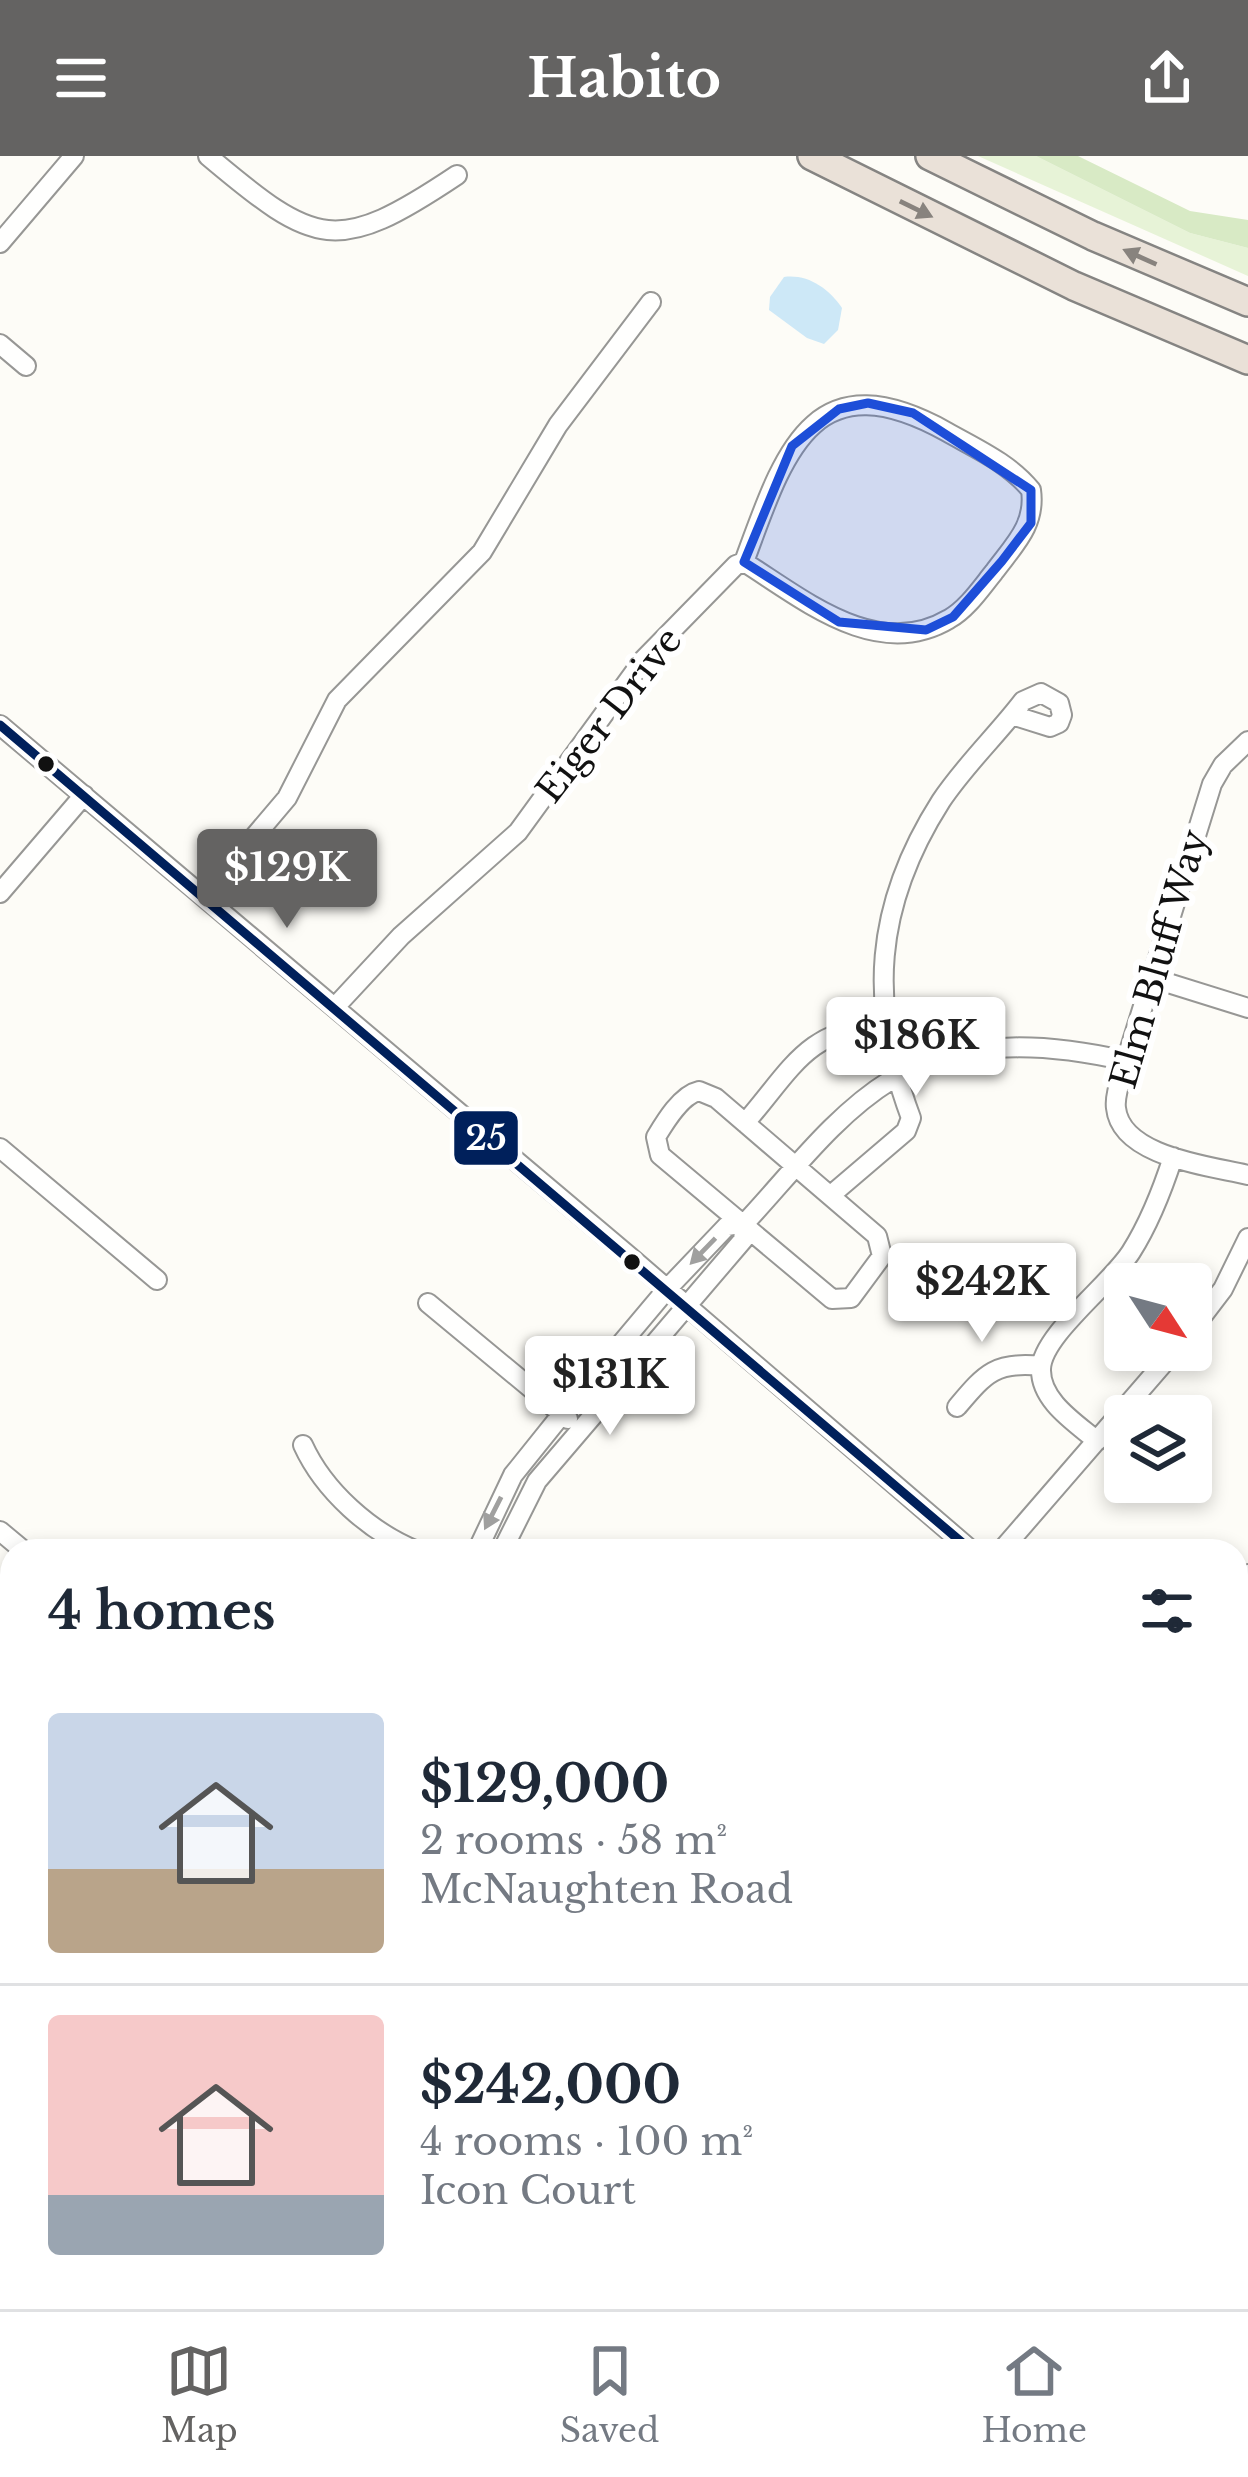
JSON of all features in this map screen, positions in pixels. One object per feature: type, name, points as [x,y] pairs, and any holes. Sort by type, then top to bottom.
[{"type":"highway","points":[[812,156],[1074,286],[1248,360]]},
{"type":"highway","points":[[930,156],[1093,236],[1248,302]]},
{"type":"street","points":[[0,243],[74,156]]},
{"type":"street","points":[[208,156],[284,216],[330,231],[384,220],[457,176]]},
{"type":"street","points":[[204,896],[286,798],[337,700],[482,552],[558,425],[651,302]]},
{"type":"street","points":[[0,344],[26,366]]},
{"type":"street","name":"Eiger Drive","points":[[335,1007],[401,936],[518,832],[644,659],[744,562],[792,446],[808,427],[839,409],[859,405],[905,410],[1020,476],[1031,490],[1031,523],[953,617],[926,630],[869,630],[839,622],[744,562]]},
{"type":"street","points":[[831,1195],[906,1131],[911,1118],[883,1024],[886,942],[904,874],[942,801],[1012,716]]},
{"type":"street","points":[[0,725],[957,1539]]},
{"type":"street","name":"Elm Bluff Way","points":[[1248,741],[1223,765],[1212,784],[1115,1107],[1125,1130],[1142,1145],[1248,1175]]},
{"type":"street","points":[[0,893],[84,795]]},
{"type":"street","points":[[1152,978],[1248,1008]]},
{"type":"street","points":[[745,1123],[815,1042],[848,1027],[883,1024]]},
{"type":"street","points":[[508,1539],[537,1481],[743,1240],[745,1223],[853,1110],[896,1078],[970,1053],[1022,1044],[1126,1060]]},
{"type":"street","points":[[708,1092],[745,1123],[882,1245],[877,1265],[851,1298],[832,1299],[656,1147],[661,1129],[689,1093],[708,1092]]},
{"type":"street","points":[[0,1148],[157,1280]]},
{"type":"street","points":[[1097,1441],[1051,1397],[1042,1382],[1041,1366],[1053,1336],[1095,1297],[1131,1252],[1161,1194],[1172,1157]]},
{"type":"street","points":[[482,1539],[513,1475],[562,1414],[667,1288],[727,1226],[745,1223]]},
{"type":"street","points":[[1212,1303],[1248,1238]]},
{"type":"street","points":[[428,1303],[581,1430]]},
{"type":"street","points":[[957,1407],[995,1369],[1041,1366]]},
{"type":"street","points":[[1011,1539],[1157,1371]]},
{"type":"street","points":[[303,1445],[314,1470],[332,1490],[396,1539]]},
{"type":"highlighted area","points":[[868,403],[913,413],[1031,490],[1031,523],[953,617],[926,630],[839,622],[744,562],[792,446],[839,409]]},
{"type":"green space","points":[[978,156],[1036,156],[1190,233],[1248,248],[1248,276]]},
{"type":"green space","points":[[1036,156],[1078,156],[1190,211],[1248,220],[1248,248],[1190,233]]},
{"type":"water","points":[[784,277],[817,284],[842,308],[838,330],[824,344],[807,338],[769,310],[770,297]]},
{"type":"transit line","name":"25","points":[[0,725],[958,1539]]}]
